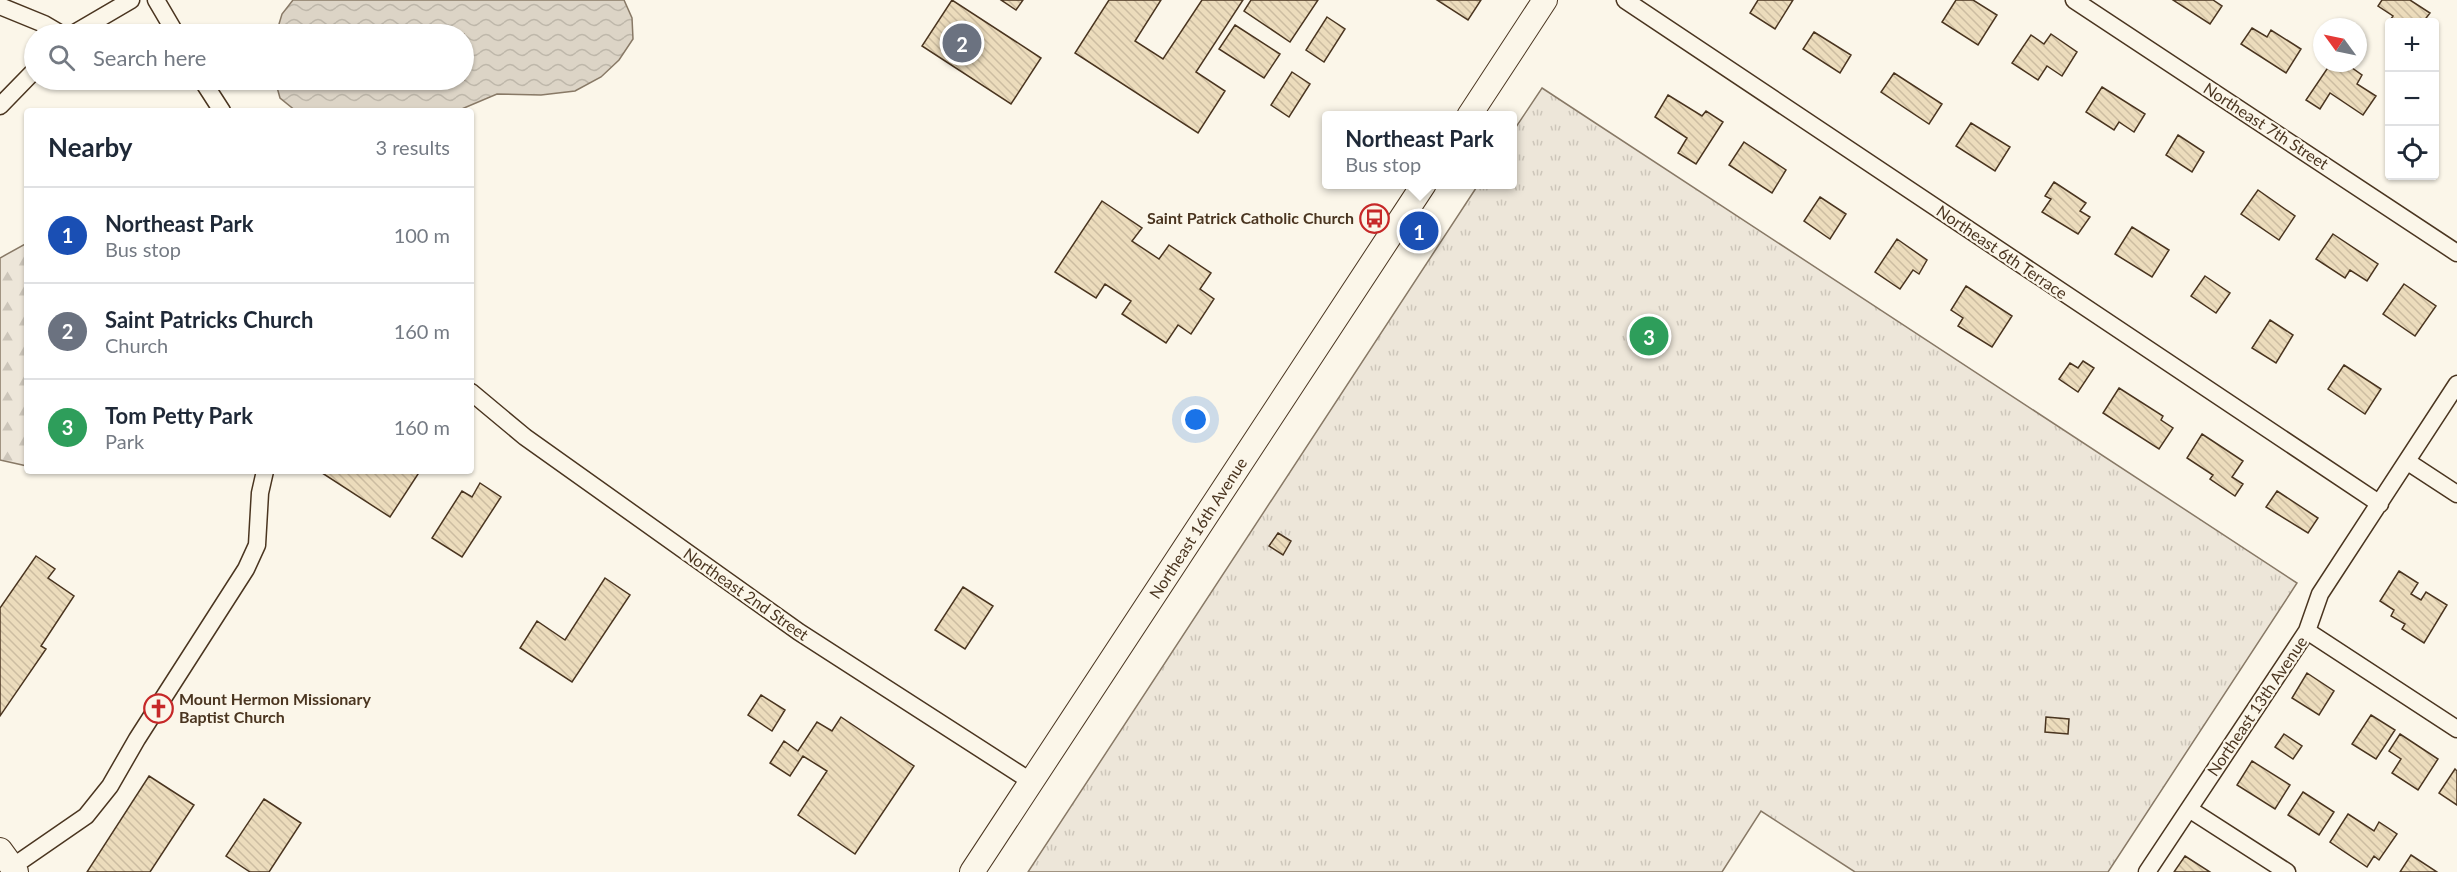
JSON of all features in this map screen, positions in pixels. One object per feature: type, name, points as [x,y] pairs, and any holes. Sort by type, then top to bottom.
[{"type":"street","points":[[90,24],[131,0]]},
{"type":"street","points":[[156,0],[170,24]]},
{"type":"street","points":[[1472,111],[1545,0]]},
{"type":"street","name":"Northeast 6th Terrace","points":[[1625,0],[2380,504]]},
{"type":"street","name":"Northeast 7th Street","points":[[2074,0],[2457,253]]},
{"type":"street","points":[[0,6],[44,24]]},
{"type":"street","points":[[0,106],[24,81]]},
{"type":"street","points":[[208,90],[220,108]]},
{"type":"street","name":"Northeast 16th Avenue","points":[[972,872],[1421,189]]},
{"type":"street","name":"Northeast 13th Avenue","points":[[2147,872],[2307,631],[2320,594],[2457,384]]},
{"type":"street","name":"Northeast 2nd Street","points":[[474,394],[525,437],[799,632],[1032,782]]},
{"type":"street","points":[[2408,462],[2457,494]]},
{"type":"street","points":[[10,863],[86,816],[110,786],[137,739],[246,569],[257,545],[260,493],[264,474]]},
{"type":"street","points":[[2307,631],[2457,729]]},
{"type":"street","points":[[2189,809],[2287,872]]},
{"type":"green space","points":[[1542,88],[2297,583],[2108,872],[1855,872],[1761,811],[1722,872],[1028,872],[1475,189],[1517,189],[1517,126]]},
{"type":"green space","points":[[24,245],[24,465],[0,460],[0,258]]},
{"type":"water","points":[[293,0],[624,0],[632,18],[633,39],[619,60],[601,77],[575,91],[541,95],[497,94],[464,108],[292,108],[280,98],[278,90],[474,90],[474,24],[279,24],[282,14]]},
{"type":"building","points":[[952,0],[1041,58],[1011,104],[922,46]]},
{"type":"building","points":[[1001,0],[1023,0],[1016,10]]},
{"type":"building","points":[[1109,0],[1161,0],[1135,41],[1163,59],[1202,0],[1243,0],[1196,72],[1225,91],[1198,133],[1075,53]]},
{"type":"building","points":[[1251,0],[1318,0],[1290,42],[1244,11]]},
{"type":"building","points":[[1437,0],[1481,0],[1468,20]]},
{"type":"building","points":[[1758,0],[1793,0],[1775,29],[1750,13]]},
{"type":"building","points":[[1956,0],[1973,0],[1997,15],[1978,45],[1942,22]]},
{"type":"building","points":[[2173,0],[2213,0],[2222,6],[2210,24]]},
{"type":"building","points":[[2382,0],[2410,0],[2430,13],[2426,18],[2392,18],[2393,16],[2378,6]]},
{"type":"building","points":[[1327,17],[1345,29],[1324,62],[1306,50]]},
{"type":"building","points":[[1235,25],[1280,54],[1264,78],[1219,49]]},
{"type":"building","points":[[2252,28],[2267,37],[2271,30],[2301,49],[2286,73],[2241,44]]},
{"type":"building","points":[[1814,32],[1851,55],[1840,73],[1803,49]]},
{"type":"building","points":[[2051,34],[2077,52],[2062,76],[2047,66],[2038,80],[2012,63],[2031,35],[2044,44]]},
{"type":"building","points":[[1292,72],[1310,84],[1289,117],[1271,105]]},
{"type":"building","points":[[2325,72],[2358,72],[2362,75],[2357,84],[2376,96],[2363,115],[2330,93],[2320,109],[2306,100]]},
{"type":"building","points":[[1894,73],[1942,104],[1929,124],[1881,92]]},
{"type":"building","points":[[2102,87],[2145,114],[2134,132],[2119,122],[2114,130],[2086,112]]},
{"type":"building","points":[[1668,95],[1702,116],[1706,111],[1723,122],[1696,164],[1678,153],[1687,138],[1655,117]]},
{"type":"building","points":[[1971,123],[2010,147],[1995,171],[1956,146]]},
{"type":"building","points":[[2178,135],[2204,152],[2192,172],[2166,155]]},
{"type":"building","points":[[1744,142],[1786,170],[1772,193],[1729,165]]},
{"type":"building","points":[[2054,182],[2086,203],[2080,211],[2090,217],[2078,234],[2042,212],[2051,199],[2045,196]]},
{"type":"building","points":[[2258,190],[2295,216],[2279,240],[2241,214]]},
{"type":"building","points":[[1820,197],[1846,214],[1830,239],[1804,221]]},
{"type":"building","points":[[1102,201],[1142,228],[1132,241],[1159,259],[1169,245],[1211,273],[1200,289],[1214,299],[1191,334],[1178,325],[1166,343],[1122,314],[1131,301],[1105,284],[1096,298],[1055,272]]},
{"type":"building","points":[[2132,227],[2169,250],[2152,277],[2115,254]]},
{"type":"building","points":[[2333,234],[2378,264],[2367,281],[2350,270],[2345,278],[2316,259]]},
{"type":"building","points":[[1897,239],[1927,260],[1919,274],[1913,270],[1900,289],[1875,272]]},
{"type":"building","points":[[2205,276],[2230,293],[2216,313],[2191,296]]},
{"type":"building","points":[[2404,284],[2436,306],[2415,336],[2383,314]]},
{"type":"building","points":[[1966,286],[2012,316],[1992,347],[1958,326],[1963,318],[1951,310]]},
{"type":"building","points":[[2270,320],[2293,335],[2276,363],[2252,348]]},
{"type":"building","points":[[2083,361],[2094,368],[2078,392],[2059,379],[2070,363],[2078,368]]},
{"type":"building","points":[[2344,365],[2381,389],[2365,414],[2328,389]]},
{"type":"building","points":[[2119,388],[2163,416],[2161,420],[2173,428],[2159,449],[2103,413]]},
{"type":"building","points":[[2202,434],[2243,461],[2232,477],[2243,484],[2235,496],[2210,479],[2213,475],[2187,458]]},
{"type":"building","points":[[324,474],[418,474],[390,517]]},
{"type":"building","points":[[480,483],[501,497],[462,557],[432,538],[462,491],[472,497]]},
{"type":"building","points":[[2277,491],[2318,518],[2308,533],[2266,507]]},
{"type":"building","points":[[1278,533],[1291,541],[1283,555],[1269,546]]},
{"type":"building","points":[[36,556],[55,569],[48,578],[74,596],[41,646],[46,649],[0,716],[0,608]]},
{"type":"building","points":[[2399,571],[2418,583],[2411,594],[2421,600],[2426,592],[2447,605],[2424,643],[2402,629],[2405,624],[2391,616],[2394,610],[2380,601]]},
{"type":"building","points":[[605,578],[630,595],[572,682],[520,648],[537,621],[565,640]]},
{"type":"building","points":[[963,587],[993,606],[965,649],[935,630]]},
{"type":"building","points":[[2307,673],[2334,691],[2319,715],[2292,698]]},
{"type":"building","points":[[761,695],[785,710],[772,731],[748,715]]},
{"type":"building","points":[[2371,715],[2395,730],[2376,759],[2352,744]]},
{"type":"building","points":[[841,717],[914,766],[855,854],[798,815],[827,771],[803,756],[790,776],[770,763],[784,741],[798,751],[817,722],[832,731]]},
{"type":"building","points":[[2046,717],[2069,719],[2068,734],[2045,732]]},
{"type":"building","points":[[2284,734],[2302,746],[2293,759],[2275,747]]},
{"type":"building","points":[[2400,734],[2438,759],[2418,790],[2392,773],[2401,759],[2389,751]]},
{"type":"building","points":[[2252,761],[2290,785],[2275,809],[2237,785]]},
{"type":"building","points":[[2455,769],[2457,771],[2457,805],[2439,793]]},
{"type":"building","points":[[149,776],[194,805],[150,872],[87,872]]},
{"type":"building","points":[[2303,792],[2334,812],[2319,835],[2288,815]]},
{"type":"building","points":[[264,799],[301,823],[269,872],[250,872],[226,856]]},
{"type":"building","points":[[2348,814],[2374,831],[2379,822],[2397,834],[2379,860],[2374,856],[2367,867],[2330,842]]},
{"type":"building","points":[[2411,855],[2437,872],[2400,872]]},
{"type":"building","points":[[2185,856],[2210,872],[2174,872]]},
{"type":"place","name":"Saint Patricks Church","points":[[962,43]]},
{"type":"place","name":"Saint Patrick Catholic Church","points":[[1375,218]]},
{"type":"place","name":"Northeast Park","points":[[1419,231]]},
{"type":"place","name":"Tom Petty Park","points":[[1649,336]]},
{"type":"place","name":"Mount Hermon Missionary Baptist Church","points":[[158,708]]}]
